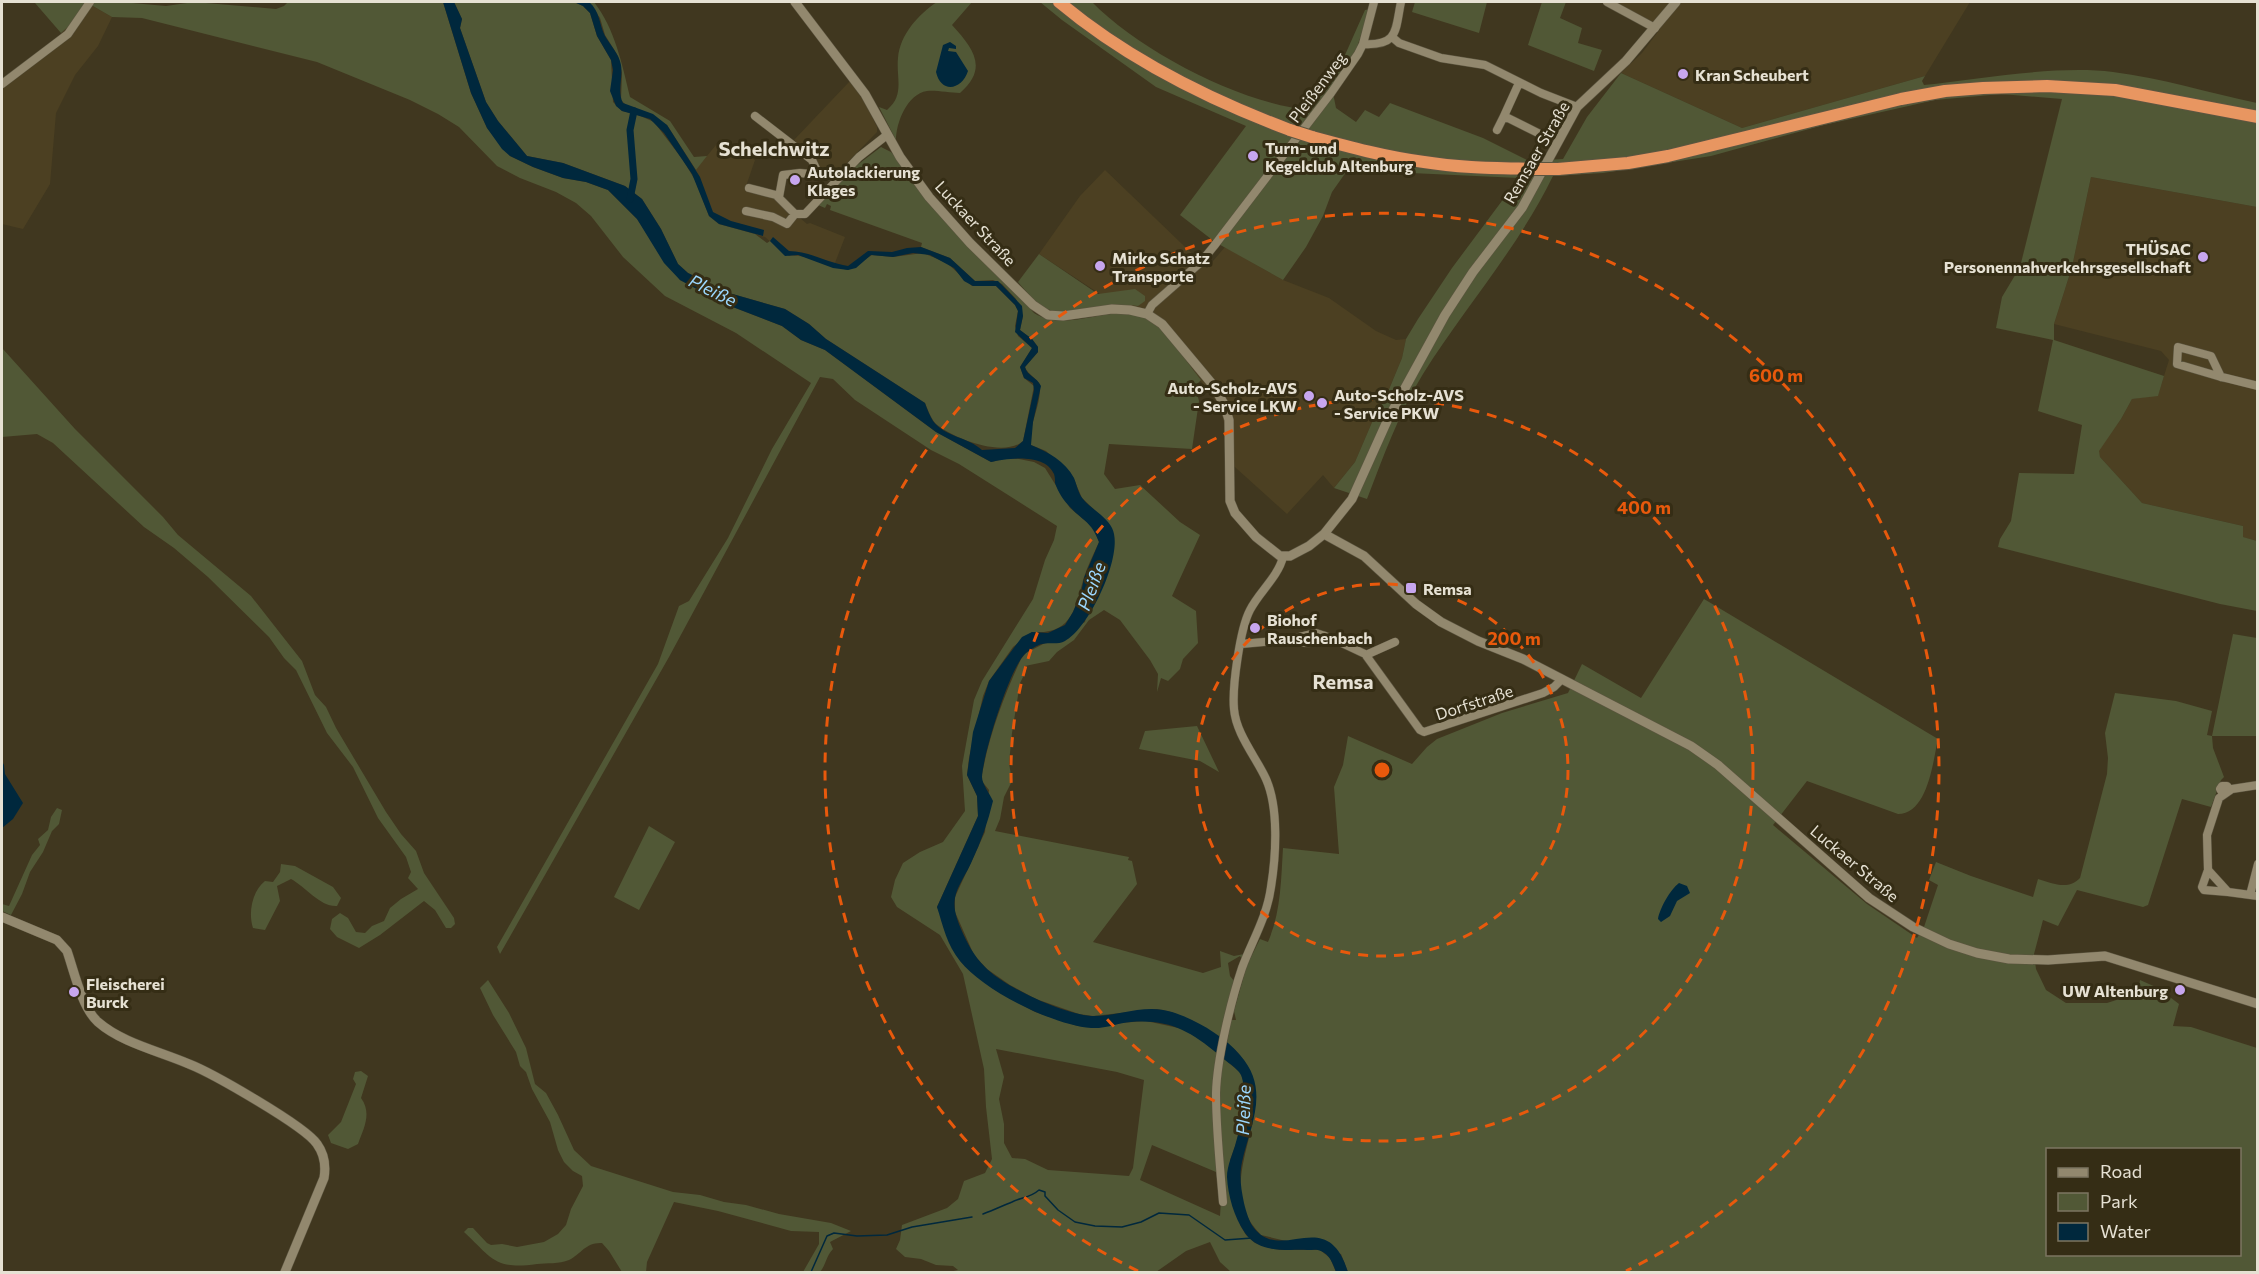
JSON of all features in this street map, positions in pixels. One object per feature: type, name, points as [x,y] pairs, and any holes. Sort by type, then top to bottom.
[{"type":"highway","points":[[1059,2],[1120,47],[1192,89],[1243,112],[1290,130],[1362,151],[1472,168],[1558,169],[1628,163],[1668,156],[1901,99],[1946,91],[1983,88],[2047,86],[2115,90],[2258,117]]},
{"type":"street","points":[[2,84],[68,34],[90,2]]},
{"type":"street","name":"Luckaer Straße","points":[[795,2],[865,94],[900,157],[944,215],[1033,305],[1048,315],[1063,316],[1112,309],[1147,314]]},
{"type":"street","name":"Pleißenweg","points":[[1147,314],[1152,305],[1201,261],[1214,246],[1331,93],[1364,44],[1374,2]]},
{"type":"street","points":[[1364,44],[1380,45],[1392,37],[1397,25],[1401,2]]},
{"type":"street","points":[[1607,2],[1655,28]]},
{"type":"street","name":"Remsaer Straße","points":[[1283,556],[1290,556],[1309,546],[1324,534],[1352,499],[1388,419],[1419,361],[1468,281],[1531,193],[1577,107],[1626,61],[1676,2]]},
{"type":"street","points":[[1392,37],[1399,43],[1441,58],[1485,65],[1520,83],[1577,107]]},
{"type":"street","points":[[1497,130],[1520,83]]},
{"type":"street","points":[[755,116],[812,160],[819,175]]},
{"type":"street","points":[[1504,116],[1540,134]]},
{"type":"street","points":[[749,188],[779,197],[795,214],[805,214],[839,177],[887,135]]},
{"type":"street","points":[[779,197],[783,175],[839,177]]},
{"type":"street","points":[[746,212],[773,217],[787,224],[795,214]]},
{"type":"street","points":[[1147,314],[1162,324],[1219,395],[1229,420],[1230,494],[1235,513],[1272,551],[1283,556],[1279,568],[1249,612],[1241,644],[1234,710],[1238,725],[1270,789],[1275,845],[1266,913],[1243,968],[1219,1066],[1216,1091],[1217,1129],[1224,1202]]},
{"type":"street","points":[[2221,377],[2211,356],[2178,347],[2177,364],[2221,377],[2258,386]]},
{"type":"street","name":"Luckaer Straße","points":[[1324,534],[1364,556],[1416,604],[1441,622],[1478,641],[1523,659],[1691,746],[1718,765],[1869,898],[1913,927],[1949,944],[1977,953],[2009,959],[2048,960],[2105,956],[2258,1004]]},
{"type":"street","points":[[1241,644],[1287,640],[1311,644],[1325,636],[1366,655],[1395,642]]},
{"type":"street","name":"Dorfstraße","points":[[1366,655],[1413,722],[1424,732],[1543,693],[1566,682]]},
{"type":"street","points":[[2258,785],[2228,791],[2219,798],[2208,835],[2208,870],[2202,887],[2204,890],[2254,896],[2258,864]]},
{"type":"street","points":[[2208,870],[2228,892]]},
{"type":"street","points":[[2,917],[57,940],[62,945],[67,951],[92,1016],[103,1026],[117,1035],[192,1065],[303,1131],[317,1143],[326,1167],[324,1178],[285,1272]]},
{"type":"shaded area","points":[[86,2],[112,17],[98,46],[75,75],[56,113],[50,184],[23,229],[2,224],[2,86],[65,39],[61,33],[70,25]]},
{"type":"shaded area","points":[[1611,2],[1970,2],[1925,76],[1742,128],[1621,73],[1642,53],[1660,29]]},
{"type":"shaded area","points":[[850,81],[865,103],[877,127],[877,132],[836,174],[826,173],[794,140]]},
{"type":"shaded area","points":[[721,139],[755,160],[745,189],[776,197],[807,224],[810,223],[845,237],[833,268],[780,250],[765,237],[719,224],[709,216],[692,174]]},
{"type":"shaded area","points":[[1105,170],[1207,268],[1225,247],[1283,280],[1329,298],[1376,331],[1396,340],[1406,339],[1402,358],[1385,399],[1373,420],[1355,462],[1334,488],[1323,475],[1287,514],[1226,459],[1224,423],[1220,406],[1162,331],[1143,318],[1132,315],[1039,254],[1080,196]]},
{"type":"shaded area","points":[[2091,177],[2257,207],[2257,541],[2242,537],[2243,526],[2142,503],[2100,457],[2098,451],[2132,399],[2158,395],[2169,360],[2161,351],[2054,324],[2072,267]]},
{"type":"green space","points":[[25,2],[86,2],[70,25],[61,33],[35,3]]},
{"type":"green space","points":[[86,2],[166,6],[194,2],[276,9],[288,2],[443,2],[471,93],[487,128],[510,156],[563,178],[586,182],[608,190],[637,219],[680,280],[725,304],[782,326],[801,340],[825,350],[936,432],[991,462],[1007,458],[1019,459],[1034,462],[1045,468],[1070,508],[1094,528],[1099,542],[1087,568],[1070,618],[1056,629],[1032,632],[1013,647],[989,681],[983,696],[967,775],[977,796],[978,816],[937,907],[961,962],[995,990],[1035,1012],[1078,1026],[1146,1021],[1183,1029],[1201,1040],[1241,1073],[1244,1084],[1243,1102],[1237,1141],[1230,1160],[1240,1225],[1255,1243],[1270,1248],[1320,1250],[1330,1258],[1336,1272],[1231,1272],[1220,1262],[1210,1242],[1186,1251],[1156,1272],[949,1272],[958,1270],[953,1266],[936,1265],[921,1259],[905,1257],[896,1249],[902,1225],[947,1208],[958,1199],[964,1181],[985,1173],[992,1159],[984,1069],[963,974],[940,935],[897,907],[891,897],[895,880],[903,863],[920,852],[943,842],[965,811],[962,766],[974,700],[982,681],[1033,599],[1057,526],[959,464],[931,450],[855,400],[833,379],[820,377],[669,657],[500,954],[497,947],[658,664],[679,606],[689,601],[728,538],[772,449],[811,383],[736,333],[665,296],[623,257],[591,216],[576,203],[497,166],[459,127],[438,114],[410,100],[317,62],[142,18],[112,17]],"holes":[[[996,1049],[1117,1072],[1144,1080],[1133,1168],[1129,1176],[1048,1170],[1025,1159],[1012,1158],[1004,1143],[1004,1124],[999,1099],[1004,1077]],[[1152,1145],[1216,1172],[1221,1201],[1220,1216],[1140,1180]]]},
{"type":"green space","points":[[454,2],[574,2],[583,6],[590,13],[597,36],[611,60],[613,102],[622,111],[654,122],[695,180],[709,216],[719,224],[755,234],[767,243],[770,241],[789,256],[809,258],[848,270],[872,255],[893,257],[923,253],[947,263],[972,286],[996,286],[1015,305],[1018,311],[1015,326],[1018,336],[1032,348],[1020,367],[1024,378],[1034,386],[1023,441],[1015,446],[992,447],[966,440],[944,430],[934,422],[925,403],[826,339],[809,324],[785,309],[729,293],[688,273],[678,264],[661,229],[642,199],[625,186],[563,163],[527,156],[498,121],[486,102],[460,28],[462,19]]},
{"type":"green space","points":[[589,2],[594,2],[613,35],[630,97],[670,121],[694,157],[707,156],[696,170],[667,125],[626,105],[621,100],[622,73],[618,56],[605,35],[600,18]]},
{"type":"green space","points":[[937,2],[972,2],[952,25],[975,58],[974,75],[960,93],[927,91],[920,93],[908,103],[898,126],[896,140],[879,107],[887,110],[896,98],[899,86],[898,58],[906,33],[924,12]]},
{"type":"green space","points":[[1040,2],[1092,2],[1137,39],[1193,72],[1254,97],[1283,106],[1310,110],[1337,73],[1365,10],[1370,9],[1357,47],[1333,93],[1336,108],[1356,122],[1365,110],[1379,117],[1390,103],[1483,138],[1529,161],[1563,159],[1587,117],[1621,73],[1742,128],[1925,76],[1922,81],[1924,85],[2043,71],[2091,70],[2167,82],[2257,103],[2257,207],[2091,177],[2072,267],[2054,324],[2054,340],[2164,376],[2158,396],[2132,399],[2099,451],[2100,457],[2142,503],[2243,526],[2243,537],[2257,541],[2257,611],[2220,604],[1998,547],[2011,521],[2019,473],[2074,474],[2082,425],[2038,411],[2053,340],[1996,328],[2002,297],[2020,267],[2062,99],[2001,94],[1935,100],[1824,125],[1711,156],[1603,173],[1553,176],[1508,253],[1439,349],[1414,389],[1392,435],[1367,499],[1334,488],[1355,462],[1402,358],[1406,339],[1452,268],[1519,178],[1411,173],[1351,165],[1332,192],[1323,216],[1306,247],[1283,280],[1215,242],[1180,215],[1246,126],[1156,87]]},
{"type":"green space","points":[[1415,2],[1487,2],[1479,33],[1412,12]]},
{"type":"green space","points":[[1542,2],[1566,2],[1560,18],[1582,28],[1578,43],[1602,50],[1594,71],[1528,45]]},
{"type":"green space","points":[[881,147],[891,152],[1034,313],[1048,319],[1063,321],[1109,314],[1139,315],[1159,327],[1201,380],[1195,386],[1199,401],[1192,449],[1109,444],[1104,474],[1115,489],[1140,485],[1180,522],[1200,535],[1172,596],[1196,611],[1198,643],[1183,659],[1180,669],[1168,681],[1161,678],[1157,692],[1158,674],[1150,660],[1120,620],[1104,610],[1089,620],[1074,640],[1049,661],[1025,666],[1026,671],[1020,683],[1012,733],[1009,763],[1012,781],[1004,797],[995,831],[1129,857],[1128,860],[1132,861],[1137,884],[1093,942],[1203,973],[1221,967],[1220,951],[1234,956],[1244,954],[1242,959],[1240,956],[1228,963],[1230,976],[1235,982],[1220,1038],[1193,1021],[1157,1009],[1093,1016],[1079,1014],[1036,999],[987,969],[974,955],[955,912],[955,897],[985,832],[989,790],[981,780],[1002,703],[1021,659],[1026,653],[1085,622],[1104,519],[1082,498],[1073,477],[1046,451],[1031,445],[1031,431],[1040,386],[1025,367],[1038,352],[1038,347],[1020,330],[1023,316],[1016,299],[1002,284],[993,280],[975,281],[950,258],[921,247],[922,243],[830,210],[831,206],[827,204],[825,208],[818,205],[856,166]]},
{"type":"green space","points":[[1039,254],[1098,294],[1135,289],[1145,296],[1145,301],[1138,306],[1127,305],[1065,312],[1045,308],[1034,300],[1018,282]]},
{"type":"green space","points":[[2,348],[75,429],[178,535],[251,596],[302,661],[315,695],[326,707],[386,812],[416,851],[424,873],[454,918],[455,924],[451,928],[446,928],[435,910],[424,901],[359,948],[337,937],[330,929],[332,919],[340,913],[348,918],[356,932],[365,933],[372,926],[384,921],[390,908],[418,889],[408,878],[411,872],[406,857],[378,818],[353,767],[327,733],[296,670],[269,637],[208,577],[174,548],[144,527],[53,443],[37,434],[2,437]]},
{"type":"green space","points":[[1704,599],[1938,739],[1923,796],[1908,812],[1898,814],[1807,781],[1773,825],[1867,904],[1917,938],[1924,927],[1938,885],[1929,880],[1936,862],[2033,897],[2038,879],[2065,885],[2080,878],[2107,774],[2105,733],[2115,693],[2176,701],[2212,711],[2207,735],[2212,736],[2213,748],[2224,777],[2211,807],[2182,799],[2148,905],[2143,907],[2077,890],[2058,926],[2043,920],[2034,954],[2036,969],[2046,990],[2066,1003],[2107,1003],[2138,993],[2140,980],[2158,988],[2179,1004],[2173,1026],[2191,1027],[2257,1048],[2257,1272],[1348,1272],[1341,1254],[1261,1235],[1245,1212],[1241,1188],[1243,1163],[1254,1113],[1255,1089],[1247,1065],[1227,1043],[1231,1020],[1236,1020],[1234,1011],[1247,965],[1260,939],[1268,942],[1276,919],[1283,848],[1339,854],[1334,787],[1343,765],[1348,736],[1412,764],[1437,739],[1502,713],[1568,693],[1582,664],[1641,698]]},
{"type":"green space","points":[[2233,634],[2257,638],[2257,736],[2212,736]]},
{"type":"green space","points":[[1197,726],[1219,772],[1200,761],[1139,749],[1145,731]]},
{"type":"green space","points":[[57,808],[62,810],[59,824],[52,831],[43,852],[30,872],[11,915],[2,911],[2,904],[9,906],[32,855],[40,845],[38,839],[48,830],[51,817]]},
{"type":"green space","points":[[649,826],[675,842],[639,910],[614,897]]},
{"type":"green space","points":[[281,864],[295,866],[333,887],[341,898],[337,906],[319,900],[291,879],[277,886],[280,901],[265,930],[253,928],[251,909],[254,896],[265,881],[273,882],[280,872]]},
{"type":"green space","points":[[488,980],[509,1013],[526,1048],[535,1084],[546,1093],[574,1150],[591,1166],[673,1192],[700,1195],[779,1214],[831,1223],[851,1231],[830,1242],[833,1249],[820,1272],[803,1272],[819,1244],[819,1232],[791,1231],[718,1211],[674,1202],[647,1262],[646,1272],[622,1272],[602,1243],[592,1244],[573,1258],[557,1263],[511,1265],[488,1255],[464,1232],[468,1228],[473,1228],[491,1245],[502,1244],[517,1247],[544,1242],[558,1234],[566,1225],[571,1209],[583,1186],[582,1176],[564,1162],[550,1122],[532,1089],[526,1072],[520,1066],[516,1052],[493,1015],[480,988]]},
{"type":"green space","points":[[361,1071],[368,1076],[361,1098],[366,1109],[366,1121],[358,1144],[348,1149],[331,1143],[328,1135],[341,1122],[356,1084],[353,1079],[355,1072]]},
{"type":"water","name":"Pleiße","points":[[443,2],[454,2],[462,19],[460,28],[486,102],[498,121],[527,156],[563,163],[625,186],[642,199],[661,229],[678,264],[688,273],[729,293],[785,309],[809,324],[826,339],[925,403],[933,421],[938,426],[982,450],[1015,448],[1023,441],[1034,390],[1033,383],[1024,378],[1020,367],[1032,348],[1015,332],[1018,311],[1015,305],[996,286],[973,286],[964,281],[954,268],[930,255],[913,253],[893,257],[871,255],[856,268],[848,270],[833,268],[798,255],[785,256],[770,241],[773,237],[789,251],[848,266],[868,251],[892,252],[921,247],[950,258],[975,281],[998,281],[1022,306],[1023,316],[1020,330],[1038,347],[1038,352],[1025,367],[1041,386],[1033,422],[1031,445],[1050,454],[1070,472],[1083,499],[1112,528],[1115,540],[1114,555],[1094,607],[1084,622],[1065,641],[1038,645],[1026,653],[1005,692],[992,732],[982,777],[993,801],[978,847],[956,893],[955,906],[958,921],[971,949],[985,967],[1006,983],[1050,1005],[1091,1016],[1151,1009],[1172,1012],[1209,1029],[1226,1041],[1240,1055],[1255,1081],[1256,1108],[1241,1172],[1243,1198],[1251,1223],[1265,1237],[1278,1240],[1316,1238],[1328,1242],[1339,1252],[1348,1272],[1336,1272],[1329,1257],[1319,1250],[1282,1250],[1265,1247],[1251,1240],[1241,1227],[1232,1206],[1227,1177],[1240,1127],[1244,1095],[1242,1078],[1234,1067],[1198,1039],[1168,1025],[1131,1022],[1091,1028],[1058,1020],[1020,1005],[985,984],[971,972],[960,961],[946,935],[937,907],[978,816],[977,796],[967,775],[973,732],[989,681],[1022,637],[1032,632],[1048,633],[1065,625],[1081,593],[1084,578],[1099,542],[1090,526],[1061,496],[1054,474],[1049,467],[1035,460],[1007,459],[991,462],[936,432],[825,350],[801,340],[782,326],[725,304],[680,280],[664,263],[637,219],[608,190],[586,182],[563,178],[510,156],[487,128],[471,93]]},
{"type":"water","points":[[574,2],[589,2],[593,6],[605,36],[617,54],[620,61],[620,94],[623,103],[653,114],[667,125],[700,177],[713,212],[731,221],[764,230],[763,236],[719,224],[709,216],[692,174],[664,133],[650,119],[622,111],[616,106],[610,91],[613,70],[611,60],[597,36],[590,13],[583,6]]},
{"type":"water","points":[[950,42],[956,46],[956,49],[949,48],[948,51],[956,52],[968,71],[961,82],[952,87],[942,84],[936,72],[943,45]]},
{"type":"water","points":[[2,761],[5,774],[23,803],[13,819],[2,828]]},
{"type":"water","points":[[1679,883],[1687,886],[1690,893],[1677,901],[1670,916],[1661,922],[1658,919],[1663,905]]},
{"type":"waterway","points":[[630,199],[634,179],[630,130],[634,111]]},
{"type":"waterway","points":[[983,1214],[1039,1190],[1045,1192],[1045,1196],[1058,1210],[1075,1222],[1095,1226],[1122,1227],[1141,1222],[1159,1213],[1189,1215],[1225,1240],[1252,1238]]},
{"type":"waterway","points":[[811,1272],[827,1236],[834,1233],[857,1236],[887,1235],[912,1227],[972,1217]]},
{"type":"place","name":"Kran Scheubert","points":[[1683,74]]},
{"type":"place","name":"Turn- und Kegelclub Altenburg","points":[[1253,156]]},
{"type":"place","name":"Autolackierung Klages","points":[[795,180]]},
{"type":"place","name":"THÜSAC Personennahverkehrsgesellschaft","points":[[2203,257]]},
{"type":"place","name":"Mirko Schatz Transporte","points":[[1100,266]]},
{"type":"place","name":"Auto-Scholz-AVS - Service LKW","points":[[1309,396]]},
{"type":"place","name":"Auto-Scholz-AVS - Service PKW","points":[[1322,403]]},
{"type":"place","name":"Remsa","points":[[1411,588]]},
{"type":"place","name":"Biohof Rauschenbach","points":[[1255,628]]},
{"type":"place","name":"UW Altenburg","points":[[2180,990]]},
{"type":"place","name":"Fleischerei Burck","points":[[74,992]]},
{"type":"district","name":"Schelchwitz","points":[[774,148]]},
{"type":"district","name":"Remsa","points":[[1343,681]]}]
